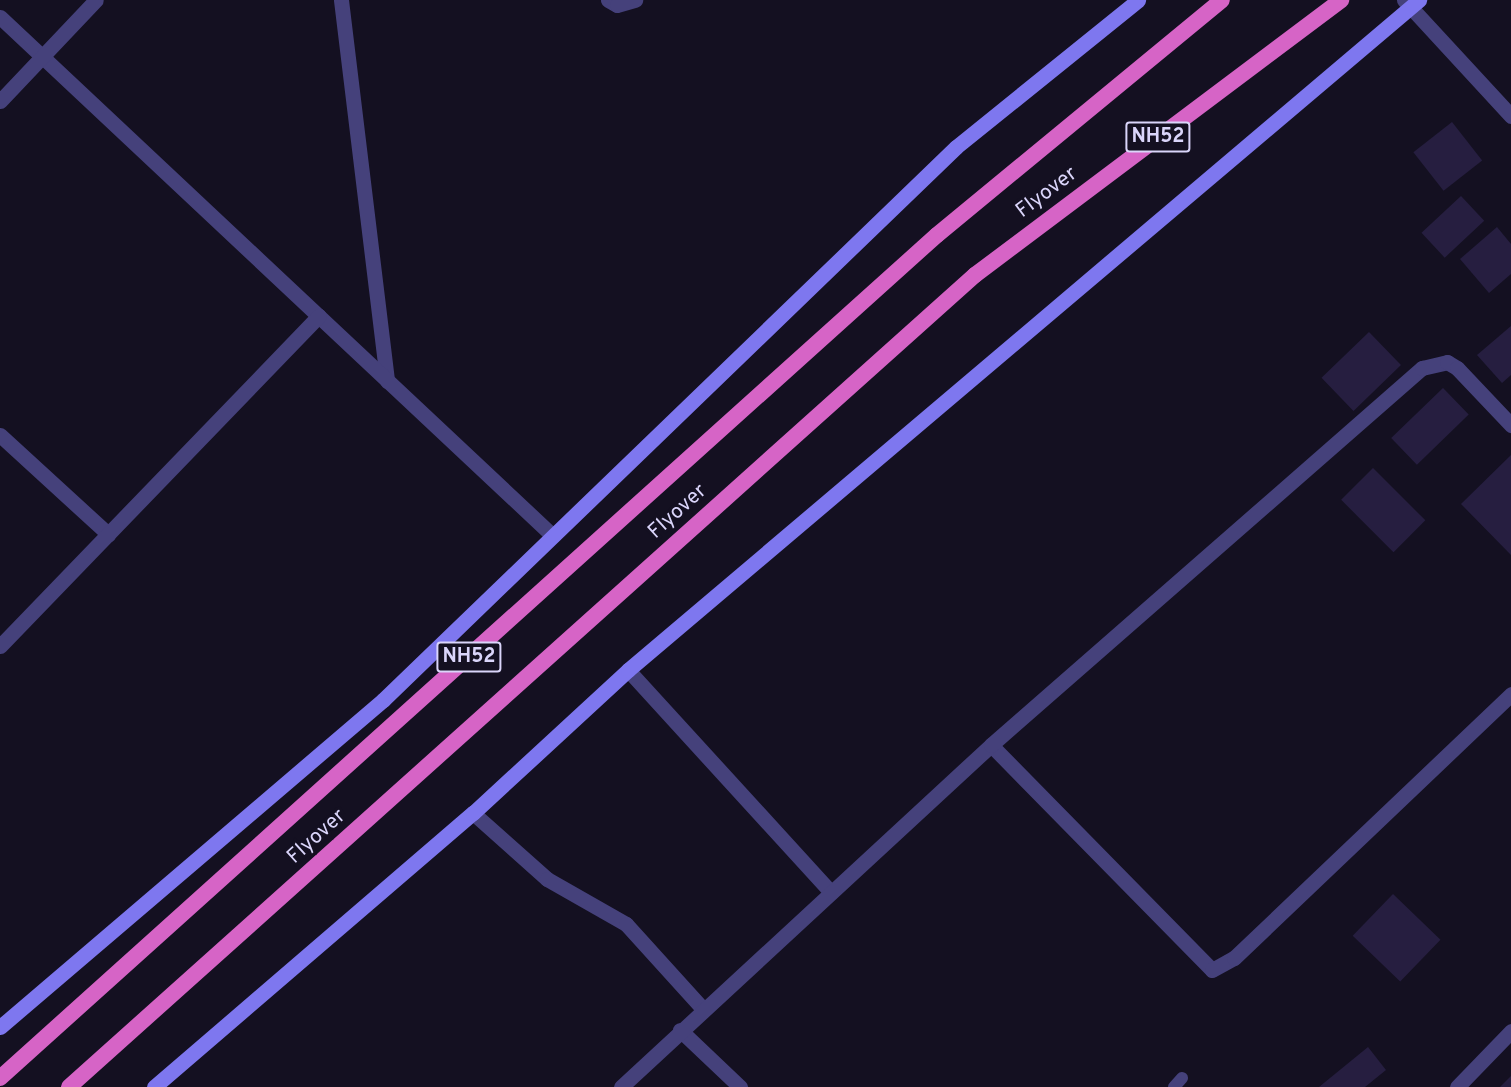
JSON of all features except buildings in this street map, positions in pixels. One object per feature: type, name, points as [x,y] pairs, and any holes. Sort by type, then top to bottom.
[{"type":"highway","name":"Flyover","points":[[0,1078],[937,235],[1222,0]]},
{"type":"highway","name":"Flyover","points":[[69,1087],[975,275],[1341,0]]},
{"type":"main road","points":[[0,1027],[383,700],[956,147],[1138,0]]},
{"type":"main road","points":[[154,1087],[473,813],[628,670],[1411,2]]},
{"type":"street","points":[[0,101],[96,0]]},
{"type":"street","points":[[341,0],[387,381]]},
{"type":"street","points":[[608,0],[617,4],[635,0]]},
{"type":"street","points":[[1411,2],[1511,116]]},
{"type":"street","points":[[0,17],[553,536]]},
{"type":"street","points":[[0,646],[319,316]]},
{"type":"street","points":[[621,1087],[680,1030],[991,745],[1422,368],[1447,362],[1457,368],[1511,425]]},
{"type":"street","points":[[0,435],[108,534]]},
{"type":"street","points":[[628,670],[831,892]]},
{"type":"street","points":[[991,745],[1212,970],[1234,958],[1511,694]]},
{"type":"street","points":[[473,813],[547,879],[626,924],[703,1009]]},
{"type":"street","points":[[680,1030],[740,1087]]},
{"type":"street","points":[[1457,1087],[1511,1031]]}]
